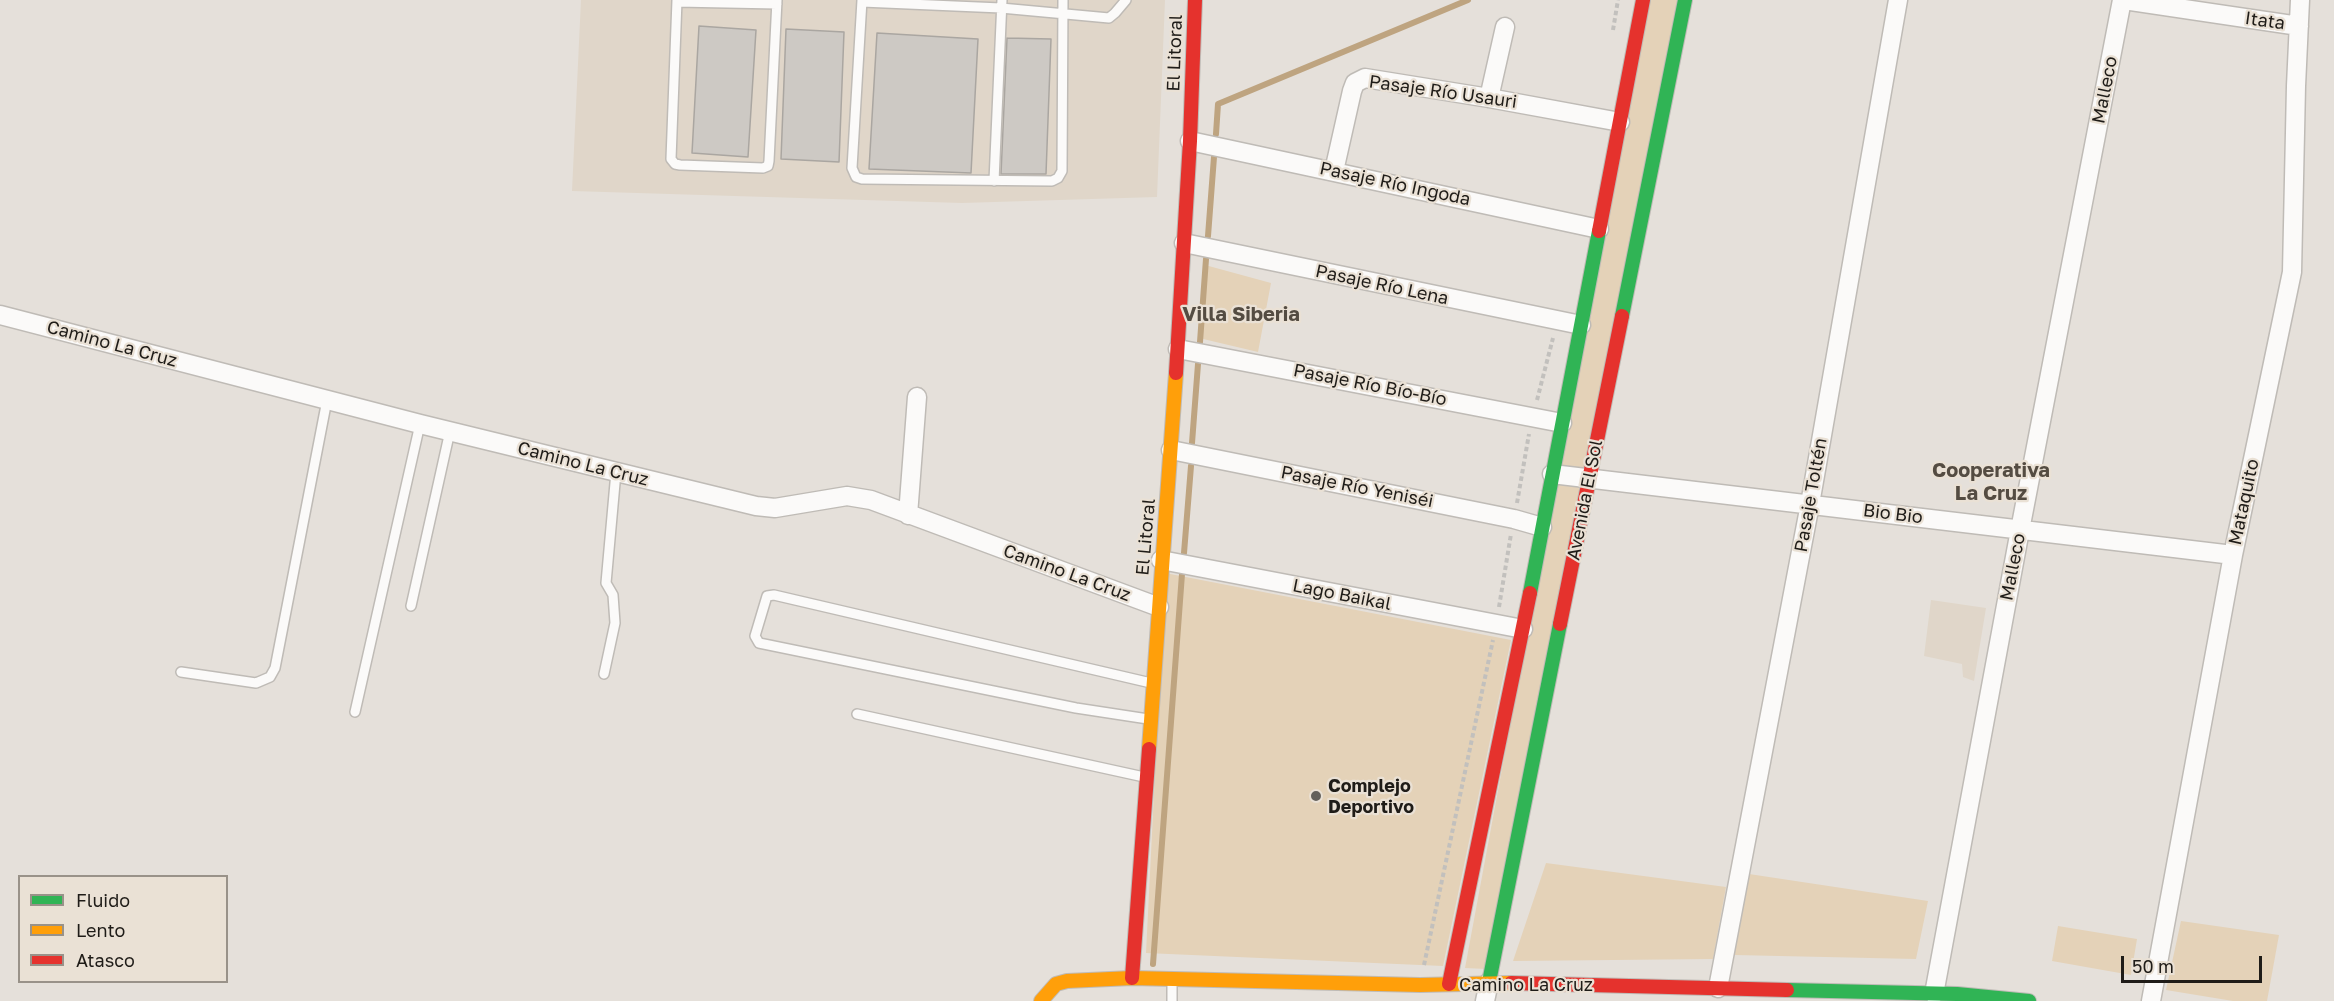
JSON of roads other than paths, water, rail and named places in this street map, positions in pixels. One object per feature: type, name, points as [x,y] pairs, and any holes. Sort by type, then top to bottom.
[{"type":"main road","name":"El Litoral","points":[[1132,978],[1178,349],[1190,141],[1195,0]]},
{"type":"main road","name":"Avenida El Sol","points":[[1448,993],[1523,629],[1643,0]]},
{"type":"main road","name":"Avenida El Sol","points":[[1489,982],[1685,0]]},
{"type":"main road","name":"Camino La Cruz","points":[[1132,978],[1448,993],[1489,982],[1718,988],[1750,995],[1934,994],[1957,998],[2029,1001]]},
{"type":"main road","points":[[1041,1001],[1056,984],[1067,981],[1132,978]]},
{"type":"street","name":"Pasaje Toltén","points":[[1718,988],[1810,504],[1898,0]]},
{"type":"street","name":"Itata","points":[[2123,0],[2299,26]]},
{"type":"street","name":"Malleco","points":[[1934,994],[2020,530],[2123,0]]},
{"type":"street","name":"Mataquito","points":[[2151,1001],[2233,555],[2292,272],[2300,0]]},
{"type":"street","points":[[1489,98],[1505,27]]},
{"type":"street","name":"Pasaje Río Usauri","points":[[1334,171],[1352,91],[1355,83],[1365,78],[1620,122]]},
{"type":"street","name":"Pasaje Río Ingoda","points":[[1190,141],[1599,229]]},
{"type":"street","name":"Pasaje Río Lena","points":[[1184,243],[1581,325]]},
{"type":"street","name":"Camino La Cruz","points":[[0,315],[420,424],[765,508],[847,496],[872,500],[1159,607]]},
{"type":"street","name":"Pasaje Río Bío-Bío","points":[[1178,349],[1562,423]]},
{"type":"street","points":[[908,515],[917,397]]},
{"type":"street","name":"Pasaje Río Yeniséi","points":[[1171,450],[1542,527]]},
{"type":"street","name":"Bio Bio","points":[[1552,474],[2233,555]]},
{"type":"street","name":"Lago Baikal","points":[[1161,560],[1523,629]]},
{"type":"street","name":"Avenida El Sol","points":[[1485,1001],[1489,982]]},
{"type":"lane","points":[[1063,0],[1063,12],[1062,171],[1058,178],[1052,181],[994,181],[861,179],[855,177],[852,168],[862,1],[1002,4],[1063,12],[1108,18],[1115,14],[1126,0]]},
{"type":"lane","points":[[677,1],[777,2],[768,166],[763,168],[675,164],[671,159],[677,1]]},
{"type":"lane","points":[[994,181],[1002,4]]},
{"type":"lane","points":[[182,672],[256,683],[270,677],[275,668],[327,400]]},
{"type":"lane","points":[[355,712],[420,424]]},
{"type":"lane","points":[[411,606],[450,431]]},
{"type":"lane","points":[[604,674],[615,624],[614,595],[606,583],[616,472]]},
{"type":"lane","points":[[1150,719],[1076,708],[759,643],[755,636],[767,596],[774,595],[1153,683]]},
{"type":"lane","points":[[857,714],[1146,777]]},
{"type":"lane","points":[[1172,980],[1172,1001]]},
{"type":"waterway","points":[[1216,134],[1218,104],[1468,0]]},
{"type":"waterway","points":[[1208,236],[1214,157]]},
{"type":"waterway","points":[[1200,342],[1206,259]]},
{"type":"waterway","points":[[1192,443],[1198,364]]},
{"type":"waterway","points":[[1184,553],[1191,466]]},
{"type":"waterway","points":[[1153,964],[1182,574]]},
{"type":"place","name":"Complejo Deportivo","points":[[1316,796]]},
{"type":"district","name":"Villa Siberia","points":[[1241,315]]},
{"type":"district","name":"Cooperativa La Cruz","points":[[1991,482]]}]
